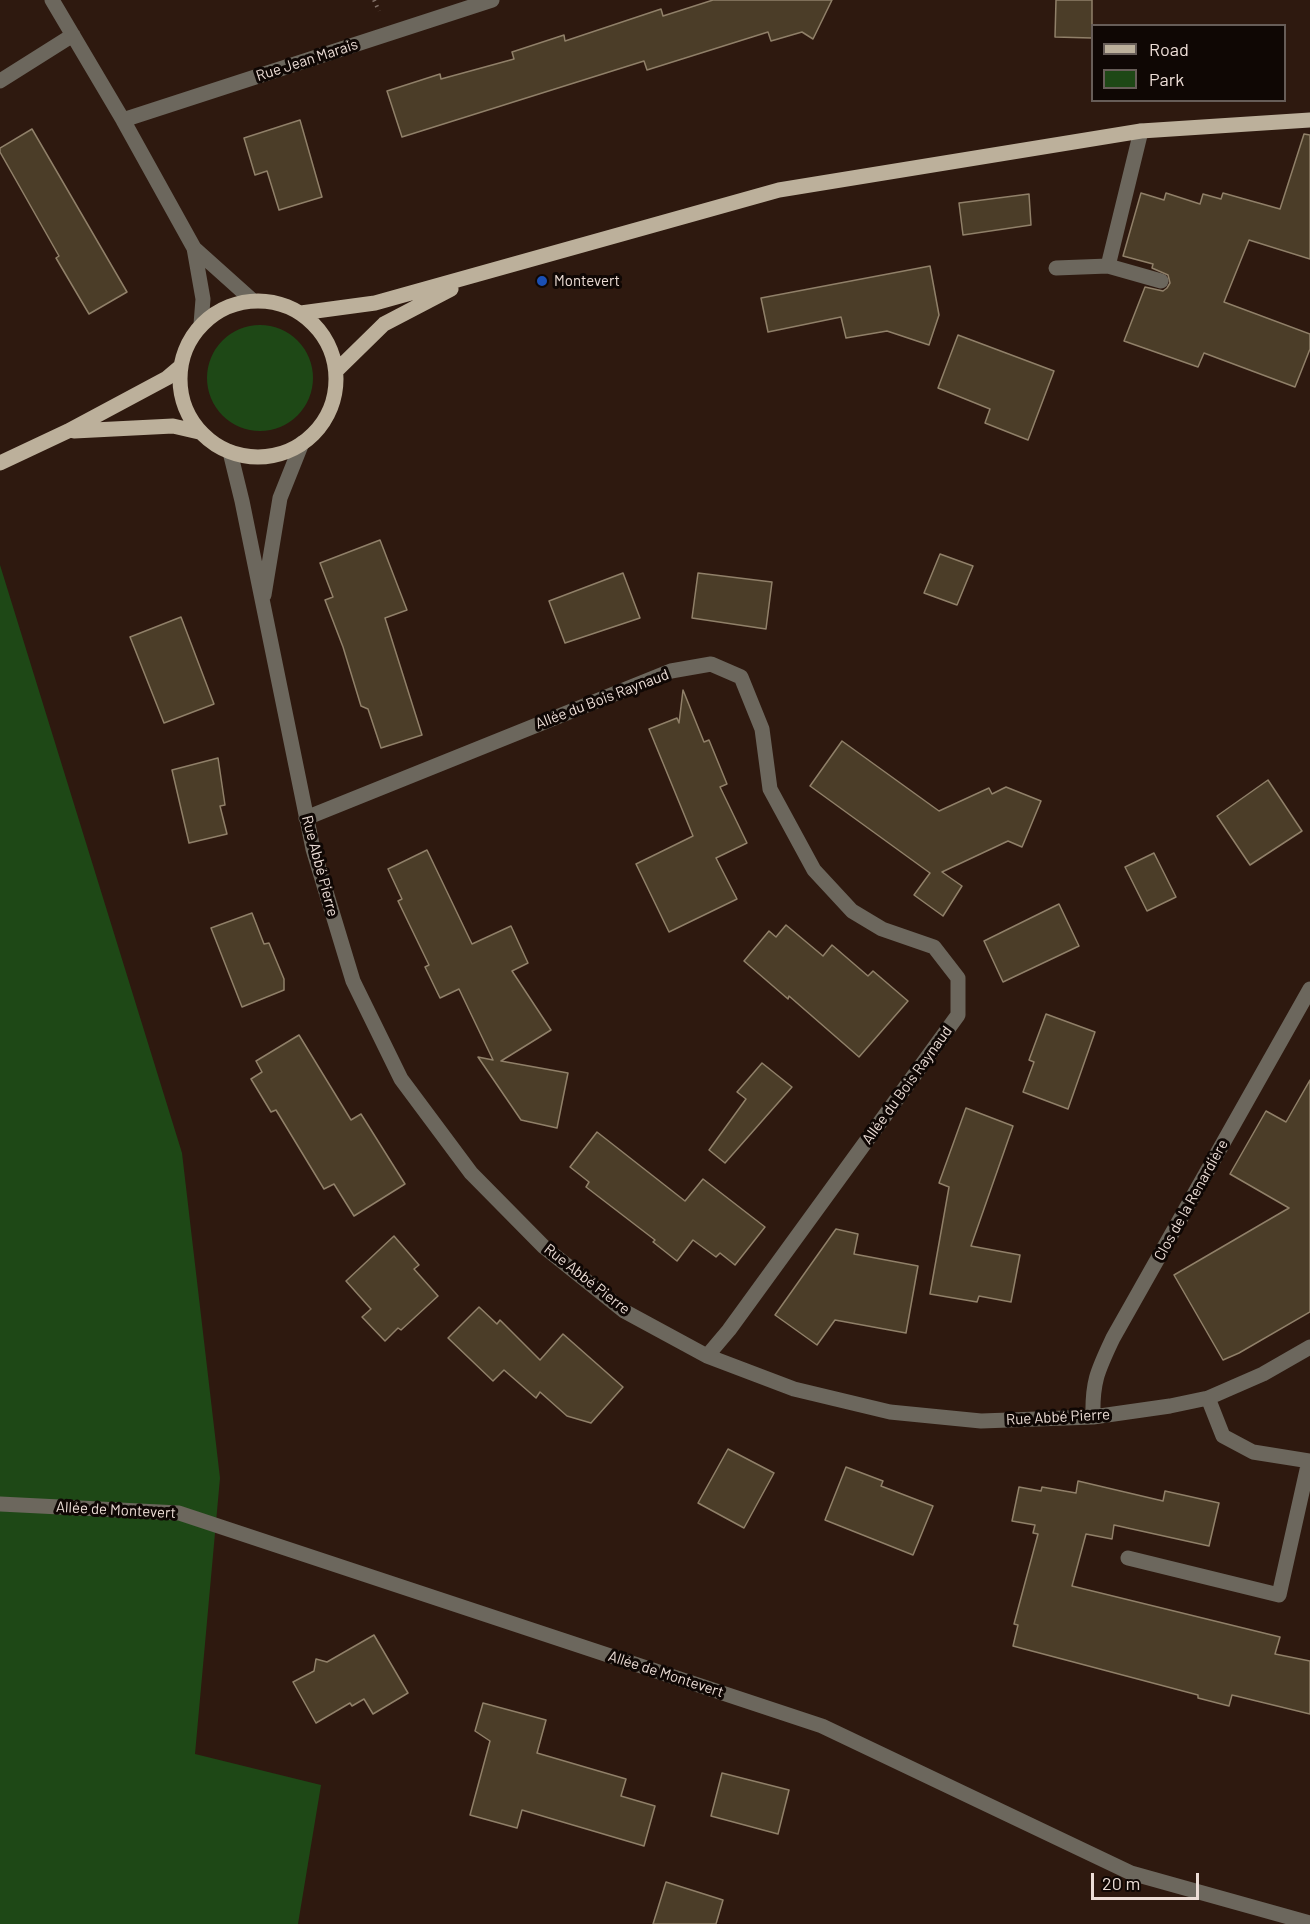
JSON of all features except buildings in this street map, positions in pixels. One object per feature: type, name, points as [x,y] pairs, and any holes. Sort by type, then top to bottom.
[{"type":"main road","points":[[301,313],[375,303],[779,190],[1141,130],[1310,120]]},
{"type":"main road","points":[[336,371],[384,324],[477,276]]},
{"type":"main road","points":[[252,300],[286,305],[301,313],[318,328],[330,349],[336,371],[335,392],[329,411],[318,429],[302,443],[279,454],[254,457],[230,452],[213,444],[199,432],[187,412],[180,390],[180,367],[187,344],[201,324],[224,308],[252,300]]},
{"type":"main road","points":[[0,463],[68,431],[167,378],[180,367]]},
{"type":"main road","points":[[68,431],[173,426],[199,432]]},
{"type":"street","points":[[52,0],[123,120],[194,248],[203,299],[201,324]]},
{"type":"street","name":"Rue Jean Marais","points":[[123,120],[492,0]]},
{"type":"street","points":[[0,81],[73,35]]},
{"type":"street","points":[[1108,266],[1141,130]]},
{"type":"street","points":[[194,248],[252,300]]},
{"type":"street","points":[[1056,268],[1108,266],[1161,281]]},
{"type":"street","name":"Rue Abbé Pierre","points":[[262,607],[280,498],[302,443]]},
{"type":"street","name":"Rue Abbé Pierre","points":[[230,452],[313,849],[353,981],[401,1079],[471,1173],[544,1246],[624,1311],[707,1356],[794,1389],[890,1412],[981,1421],[1094,1418],[1208,1398],[1263,1374],[1310,1347]]},
{"type":"street","name":"Allée du Bois Raynaud","points":[[306,818],[671,671],[711,664],[741,677],[762,729],[770,789],[814,870],[852,911],[882,929],[934,947],[958,978],[958,1015],[729,1330],[707,1356]]},
{"type":"street","name":"Clos de la Renardière","points":[[1094,1418],[1092,1397],[1096,1374],[1113,1338],[1310,989]]},
{"type":"street","points":[[1128,1557],[1280,1595],[1310,1461],[1253,1452],[1223,1436],[1208,1398]]},
{"type":"street","name":"Allée de Montevert","points":[[0,1504],[179,1513],[822,1726],[1131,1873],[1310,1923]]},
{"type":"green space","points":[[260,325],[280,329],[297,341],[309,358],[313,378],[309,398],[297,415],[280,427],[260,431],[240,427],[223,415],[211,398],[207,378],[211,358],[223,341],[240,329]]},
{"type":"green space","points":[[0,565],[182,1153],[220,1478],[195,1754],[321,1785],[298,1924],[0,1924]]},
{"type":"place","name":"Montevert","points":[[542,281]]}]
